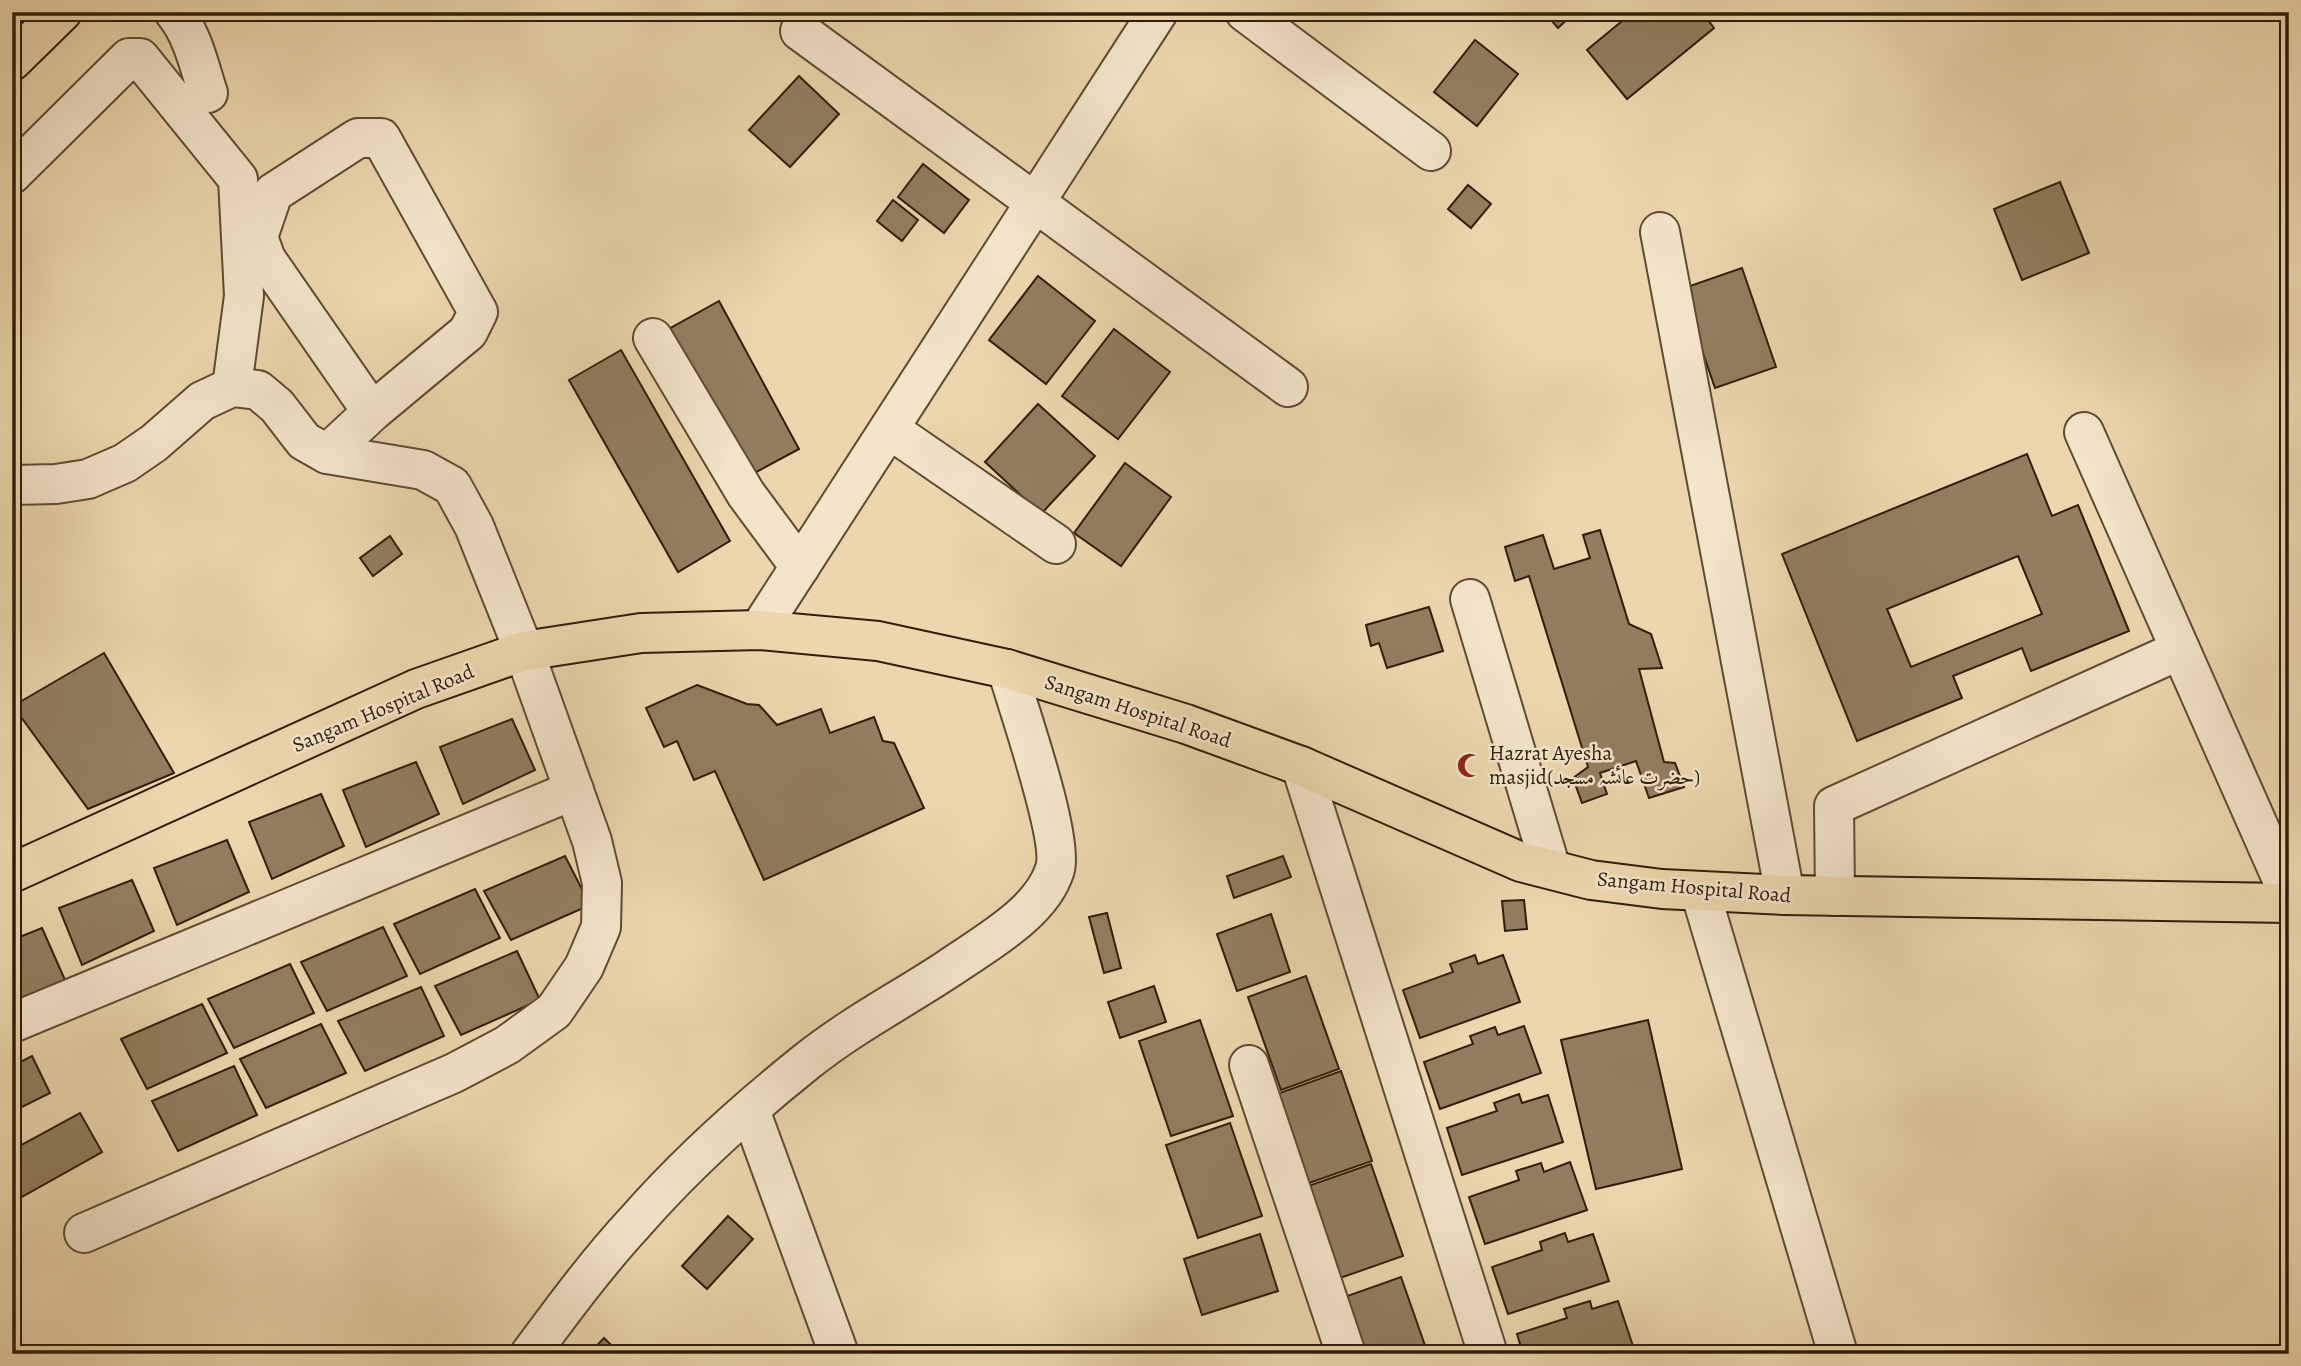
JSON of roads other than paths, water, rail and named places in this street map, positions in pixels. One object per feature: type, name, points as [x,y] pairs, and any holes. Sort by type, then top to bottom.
[{"type":"main road","points":[[12,61],[62,12]]},
{"type":"main road","name":"Sangam Hospital Road","points":[[12,873],[416,689],[524,651],[641,633],[759,630],[878,641],[1007,669],[1186,724],[1301,766],[1521,862],[1591,880],[1662,889],[1785,895],[2289,903]]},
{"type":"street","points":[[174,12],[190,38],[208,93]]},
{"type":"street","points":[[759,630],[1158,12]]},
{"type":"street","points":[[1245,12],[1431,151]]},
{"type":"street","points":[[800,31],[1288,387]]},
{"type":"street","points":[[12,174],[129,58],[140,58],[238,179],[244,296],[232,387]]},
{"type":"street","points":[[327,454],[372,412],[468,332],[478,312],[381,138],[358,138],[273,193],[258,237],[266,258],[372,412]]},
{"type":"street","points":[[1660,232],[1785,895]]},
{"type":"street","points":[[653,338],[746,494],[800,567]]},
{"type":"street","points":[[12,485],[56,484],[88,479],[125,463],[154,443],[202,401],[232,387],[258,390],[277,406],[304,441],[327,454],[423,470],[452,486],[474,526],[524,651],[592,841],[602,883],[601,927],[584,967],[554,1010],[507,1045],[454,1073],[83,1233]]},
{"type":"street","points":[[888,429],[1056,544]]},
{"type":"street","points":[[2084,432],[2289,895]]},
{"type":"street","points":[[1470,599],[1551,869]]},
{"type":"street","points":[[1835,896],[1834,806],[2180,650]]},
{"type":"street","points":[[530,1354],[634,1222],[680,1174],[750,1110],[807,1061],[980,947],[1022,916],[1044,893],[1056,867],[1054,828],[1007,669]]},
{"type":"street","points":[[1301,766],[1488,1354]]},
{"type":"street","points":[[12,1023],[574,790]]},
{"type":"street","points":[[1700,891],[1838,1354]]},
{"type":"street","points":[[1249,1065],[1346,1354]]},
{"type":"street","points":[[750,1110],[839,1354]]},
{"type":"place","name":"Hazrat Ayesha masjid(حضرت عائشہ مسجد)","points":[[1469,765]]}]
